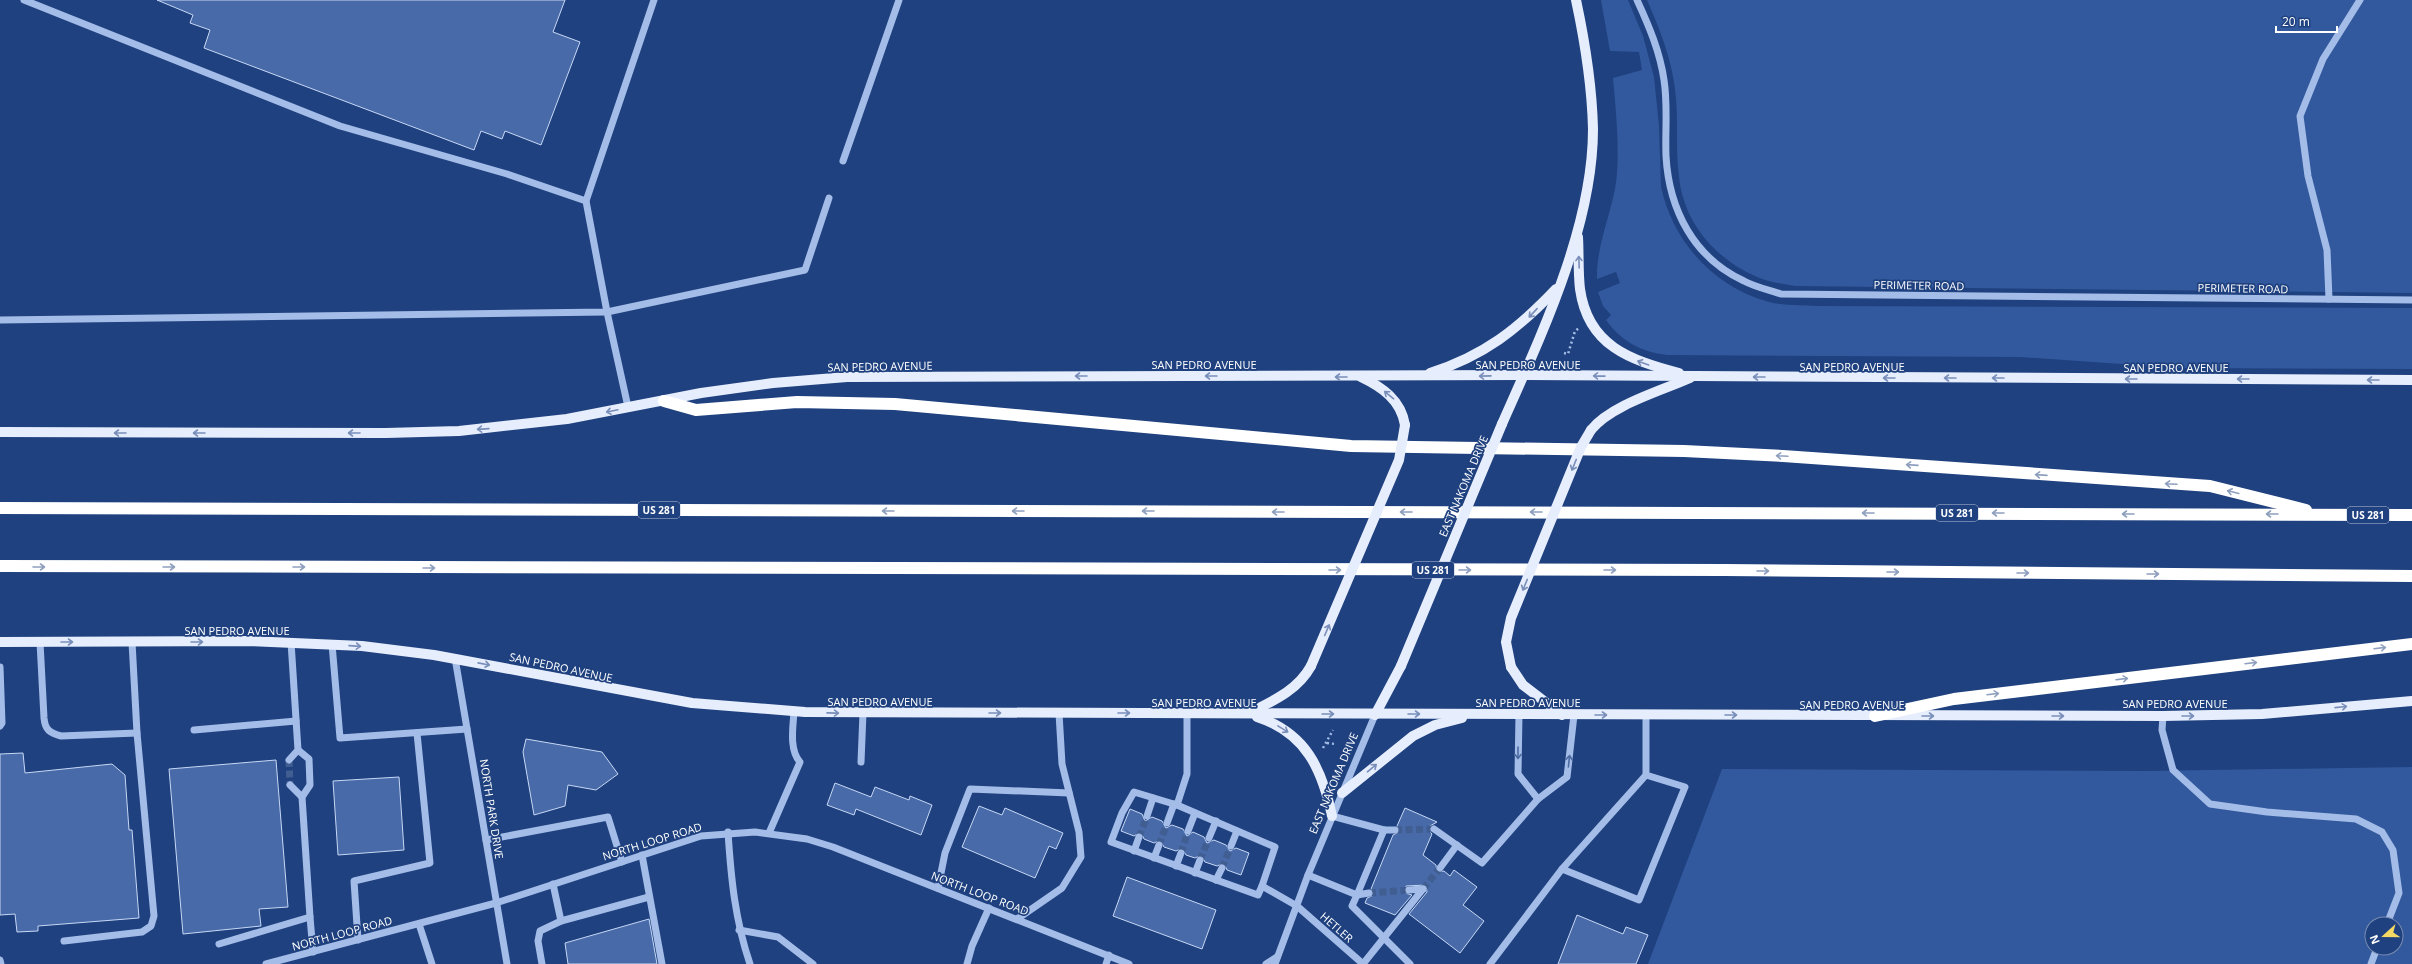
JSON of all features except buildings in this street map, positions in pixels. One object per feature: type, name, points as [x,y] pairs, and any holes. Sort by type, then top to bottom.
[{"type":"highway","points":[[664,401],[696,410],[797,402],[895,404],[1351,446],[1676,451],[1783,456],[2210,486],[2325,515]]},
{"type":"highway","name":"US 281","points":[[0,508],[2412,515]]},
{"type":"highway","name":"US 281","points":[[0,566],[1701,570],[2412,576]]},
{"type":"highway","points":[[1875,716],[1954,699],[2412,644]]},
{"type":"main road","name":"EAST NAKOMA DRIVE","points":[[1375,715],[1401,666],[1524,375],[1560,284],[1578,230],[1589,173],[1593,130],[1585,42],[1576,0]]},
{"type":"main road","points":[[1578,230],[1580,289],[1587,312],[1598,334],[1608,344],[1633,359],[1694,377]]},
{"type":"main road","points":[[1420,377],[1446,368],[1487,349],[1528,319],[1560,284]]},
{"type":"main road","name":"SAN PEDRO AVENUE","points":[[0,432],[423,433],[531,424],[773,383],[847,377],[1420,377],[1524,375],[2412,380]]},
{"type":"main road","points":[[1247,714],[1293,688],[1306,675],[1399,460],[1405,425],[1401,409],[1393,398],[1359,377]]},
{"type":"main road","points":[[1562,715],[1523,685],[1511,667],[1506,642],[1511,618],[1582,447],[1598,422],[1615,411],[1694,377]]},
{"type":"main road","name":"SAN PEDRO AVENUE","points":[[0,642],[291,642],[332,644],[455,658],[617,691],[692,704],[794,712],[1375,715],[1574,714],[2163,716],[2269,714],[2412,701]]},
{"type":"main road","points":[[1247,714],[1271,722],[1286,730],[1305,748],[1321,778],[1332,816]]},
{"type":"main road","points":[[1342,793],[1392,751],[1422,731],[1435,725],[1477,714]]},
{"type":"street","points":[[24,0],[340,126],[507,174],[586,201]]},
{"type":"street","points":[[628,407],[607,312],[586,201],[654,0]]},
{"type":"street","points":[[843,162],[899,0]]},
{"type":"street","name":"PERIMETER ROAD","points":[[1637,0],[1656,42],[1664,81],[1666,158],[1672,199],[1689,234],[1711,260],[1743,281],[1781,294],[2412,300]]},
{"type":"street","points":[[2329,300],[2327,250],[2308,176],[2300,116],[2323,59],[2360,0]]},
{"type":"street","points":[[0,320],[607,312],[805,270],[829,198]]},
{"type":"street","points":[[40,642],[45,727],[51,733],[61,736],[137,732]]},
{"type":"street","points":[[64,941],[142,932],[151,926],[154,916],[137,732],[132,642]]},
{"type":"street","points":[[289,760],[298,750],[291,642]]},
{"type":"street","points":[[332,644],[340,738],[417,734],[467,729]]},
{"type":"street","name":"NORTH PARK DRIVE","points":[[455,658],[507,964]]},
{"type":"street","points":[[0,667],[2,723],[0,726]]},
{"type":"street","points":[[768,833],[800,762],[795,757],[793,746],[794,712]]},
{"type":"street","points":[[861,762],[863,713]]},
{"type":"street","points":[[1018,919],[1062,888],[1081,857],[1079,832],[1062,764],[1059,713]]},
{"type":"street","points":[[1167,823],[1176,805],[1187,774],[1187,714]]},
{"type":"street","points":[[1518,714],[1518,774],[1538,799]]},
{"type":"street","points":[[1434,829],[1482,863],[1538,799],[1568,777],[1574,714]]},
{"type":"street","name":"EAST NAKOMA DRIVE","points":[[1276,960],[1308,875],[1375,715]]},
{"type":"street","points":[[1490,964],[1562,869],[1646,775],[1646,715]]},
{"type":"street","points":[[2163,716],[2162,730],[2174,770],[2210,804],[2267,812],[2356,818],[2382,832],[2393,850],[2398,893],[2390,916]]},
{"type":"street","points":[[194,730],[296,722]]},
{"type":"street","points":[[358,940],[354,881],[430,863],[417,734]]},
{"type":"street","points":[[298,750],[309,759],[310,785],[302,797],[313,952]]},
{"type":"street","points":[[1562,869],[1639,900],[1685,786],[1646,775]]},
{"type":"street","points":[[290,785],[302,797]]},
{"type":"street","points":[[938,888],[946,853],[970,789],[1069,793]]},
{"type":"street","points":[[1134,792],[1153,798],[1176,805],[1275,847],[1258,895],[1111,842],[1119,820],[1134,792]]},
{"type":"street","points":[[1147,816],[1153,798]]},
{"type":"street","points":[[1188,831],[1195,813]]},
{"type":"street","points":[[1332,816],[1384,830],[1395,830]]},
{"type":"street","points":[[486,840],[608,817],[622,862]]},
{"type":"street","points":[[1209,838],[1216,822]]},
{"type":"street","points":[[1231,846],[1237,830]]},
{"type":"street","points":[[1384,830],[1352,906],[1410,964]]},
{"type":"street","points":[[728,832],[731,887],[739,930],[750,964]]},
{"type":"street","name":"NORTH LOOP ROAD","points":[[266,964],[496,904],[701,836],[728,832],[768,833],[807,839],[832,847],[1129,964]]},
{"type":"street","points":[[1134,851],[1139,838]]},
{"type":"street","points":[[1154,858],[1159,845]]},
{"type":"street","points":[[1440,868],[1458,845]]},
{"type":"street","points":[[1176,866],[1181,853]]},
{"type":"street","points":[[642,855],[662,964]]},
{"type":"street","points":[[1195,872],[1200,860]]},
{"type":"street","points":[[1216,880],[1222,868]]},
{"type":"street","points":[[1308,875],[1357,895],[1369,893]]},
{"type":"street","points":[[553,884],[561,921]]},
{"type":"street","name":"HETLER","points":[[1262,886],[1297,906],[1363,964]]},
{"type":"street","points":[[1363,964],[1423,889],[1409,890]]},
{"type":"street","points":[[542,964],[538,941],[540,930],[561,921],[650,897]]},
{"type":"street","points":[[967,964],[972,946],[989,908]]},
{"type":"street","points":[[218,944],[310,917]]},
{"type":"street","points":[[419,924],[432,964]]},
{"type":"street","points":[[739,930],[778,938],[813,964]]},
{"type":"street","points":[[1106,964],[1109,955]]},
{"type":"street","points":[[1266,964],[1276,960]]},
{"type":"path","points":[[1564,353],[1568,354],[1575,331],[1579,328]]},
{"type":"path","points":[[1320,751],[1333,730]]},
{"type":"path","points":[[1326,743],[1335,744]]},
{"type":"shaded area","points":[[1601,0],[1628,0],[1643,36],[1654,77],[1659,126],[1661,187],[1675,226],[1686,244],[1699,260],[1714,274],[1749,295],[1769,302],[1787,305],[1818,306],[2412,308],[2412,369],[2179,368],[2020,357],[1667,355],[1640,348],[1625,340],[1606,320],[1611,315],[1603,306],[1598,292],[1620,283],[1616,272],[1597,279],[1597,267],[1601,243],[1616,183],[1618,157],[1613,78],[1642,70],[1639,52],[1610,51]]},
{"type":"shaded area","points":[[1647,0],[2412,0],[2412,293],[1795,286],[1765,280],[1733,264],[1719,253],[1707,241],[1688,212],[1682,195],[1679,177],[1677,155],[1677,111],[1671,66]]},
{"type":"shaded area","points":[[2412,767],[2412,964],[1648,964],[1722,769],[2145,771]]},
{"type":"tunnel","points":[[289,760],[290,785]]},
{"type":"tunnel","points":[[1139,837],[1147,816]]},
{"type":"tunnel","points":[[1159,845],[1167,823]]},
{"type":"tunnel","points":[[1395,830],[1434,829]]},
{"type":"tunnel","points":[[1181,853],[1188,831]]},
{"type":"tunnel","points":[[1200,860],[1209,838]]},
{"type":"tunnel","points":[[1222,868],[1231,846]]},
{"type":"tunnel","points":[[1423,889],[1440,868]]},
{"type":"tunnel","points":[[1369,893],[1409,890]]}]
